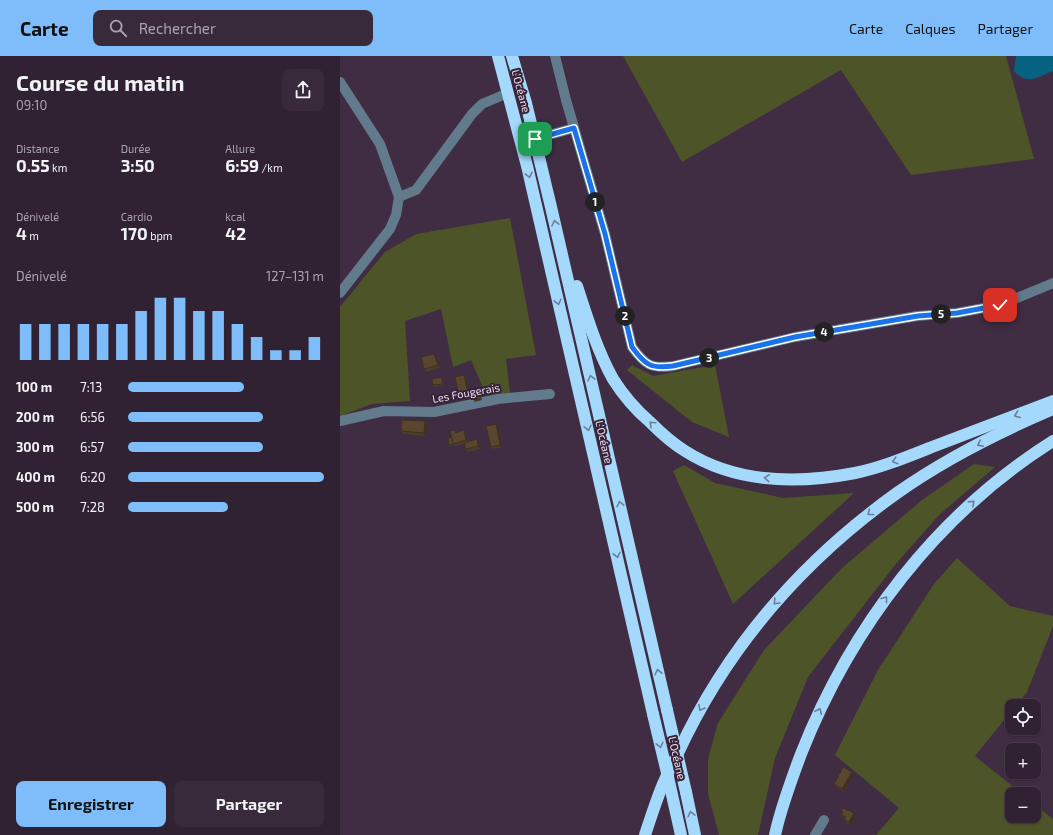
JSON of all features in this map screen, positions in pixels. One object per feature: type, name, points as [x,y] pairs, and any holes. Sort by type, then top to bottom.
[{"type":"highway","name":"L’Océane","points":[[498,56],[527,166],[681,835]]},
{"type":"highway","name":"L’Océane","points":[[512,56],[535,139],[564,261],[696,835]]},
{"type":"highway","points":[[564,261],[575,279],[588,321],[601,354],[613,378],[624,394],[643,416],[664,436],[686,452],[732,472],[761,478],[787,480],[819,479],[856,473],[902,459],[1053,401]]},
{"type":"highway","points":[[645,835],[661,788],[686,734],[709,693],[739,647],[765,614],[799,577],[838,539],[897,493],[978,444],[1053,409]]},
{"type":"highway","points":[[775,835],[786,797],[804,747],[820,709],[843,665],[871,619],[902,578],[937,537],[971,504],[1008,472],[1053,441]]},
{"type":"highway","points":[[784,835],[792,800],[802,769],[804,747]]},
{"type":"street","points":[[555,56],[605,234],[632,347],[639,357],[648,365],[660,368],[673,366],[795,337],[918,316],[957,313],[1000,305],[1053,283]]},
{"type":"street","points":[[340,82],[380,144],[398,197],[396,215],[390,229],[340,294]]},
{"type":"street","points":[[398,197],[416,190],[472,114],[482,104],[508,93]]},
{"type":"street","points":[[535,139],[574,128]]},
{"type":"street","name":"Les Fougerais","points":[[340,421],[384,412],[434,412],[498,400],[550,394]]},
{"type":"street","points":[[815,835],[824,820]]},
{"type":"green space","points":[[623,56],[1006,56],[1034,159],[911,175],[841,70],[682,162]]},
{"type":"green space","points":[[510,218],[536,355],[506,359],[510,393],[486,395],[471,360],[453,367],[441,309],[405,321],[410,401],[372,404],[340,416],[340,307],[385,252],[416,234]]},
{"type":"green space","points":[[632,365],[653,376],[715,365],[729,437],[692,422],[627,370]]},
{"type":"green space","points":[[974,464],[995,467],[939,515],[895,565],[808,677],[775,758],[758,835],[719,835],[708,794],[708,759],[718,723],[764,650],[842,568],[922,500]]},
{"type":"green space","points":[[684,465],[715,483],[783,498],[854,493],[733,604],[673,471]]},
{"type":"green space","points":[[957,558],[1010,606],[1053,616],[1053,626],[1027,692],[1022,699],[1005,699],[1005,719],[975,756],[1013,787],[1005,787],[1005,823],[1041,823],[1041,810],[1053,819],[1053,835],[876,835],[899,808],[835,755],[878,670],[934,584]]},
{"type":"water","points":[[1016,56],[1053,56],[1053,71],[1033,79],[1019,76],[1014,71]]},
{"type":"building","points":[[434,354],[438,365],[424,369],[421,357]]},
{"type":"building","points":[[464,375],[468,394],[459,396],[455,377]]},
{"type":"building","points":[[441,377],[443,384],[433,385],[432,379]]},
{"type":"building","points":[[479,390],[480,399],[474,400],[472,392]]},
{"type":"building","points":[[402,420],[425,421],[424,433],[401,431]]},
{"type":"building","points":[[496,424],[500,445],[491,447],[486,426]]},
{"type":"building","points":[[455,430],[455,433],[464,430],[466,440],[453,444],[450,431]]},
{"type":"building","points":[[451,437],[453,444],[449,445],[448,438]]},
{"type":"building","points":[[477,439],[478,446],[466,449],[464,443]]},
{"type":"building","points":[[843,767],[852,772],[842,789],[834,784]]},
{"type":"building","points":[[843,808],[854,813],[849,822],[844,819],[846,817],[841,815]]},
{"type":"route","points":[[535,139],[574,128],[605,234],[632,347],[639,357],[648,365],[660,368],[673,366],[795,337],[918,316],[957,313],[1000,305]]}]
